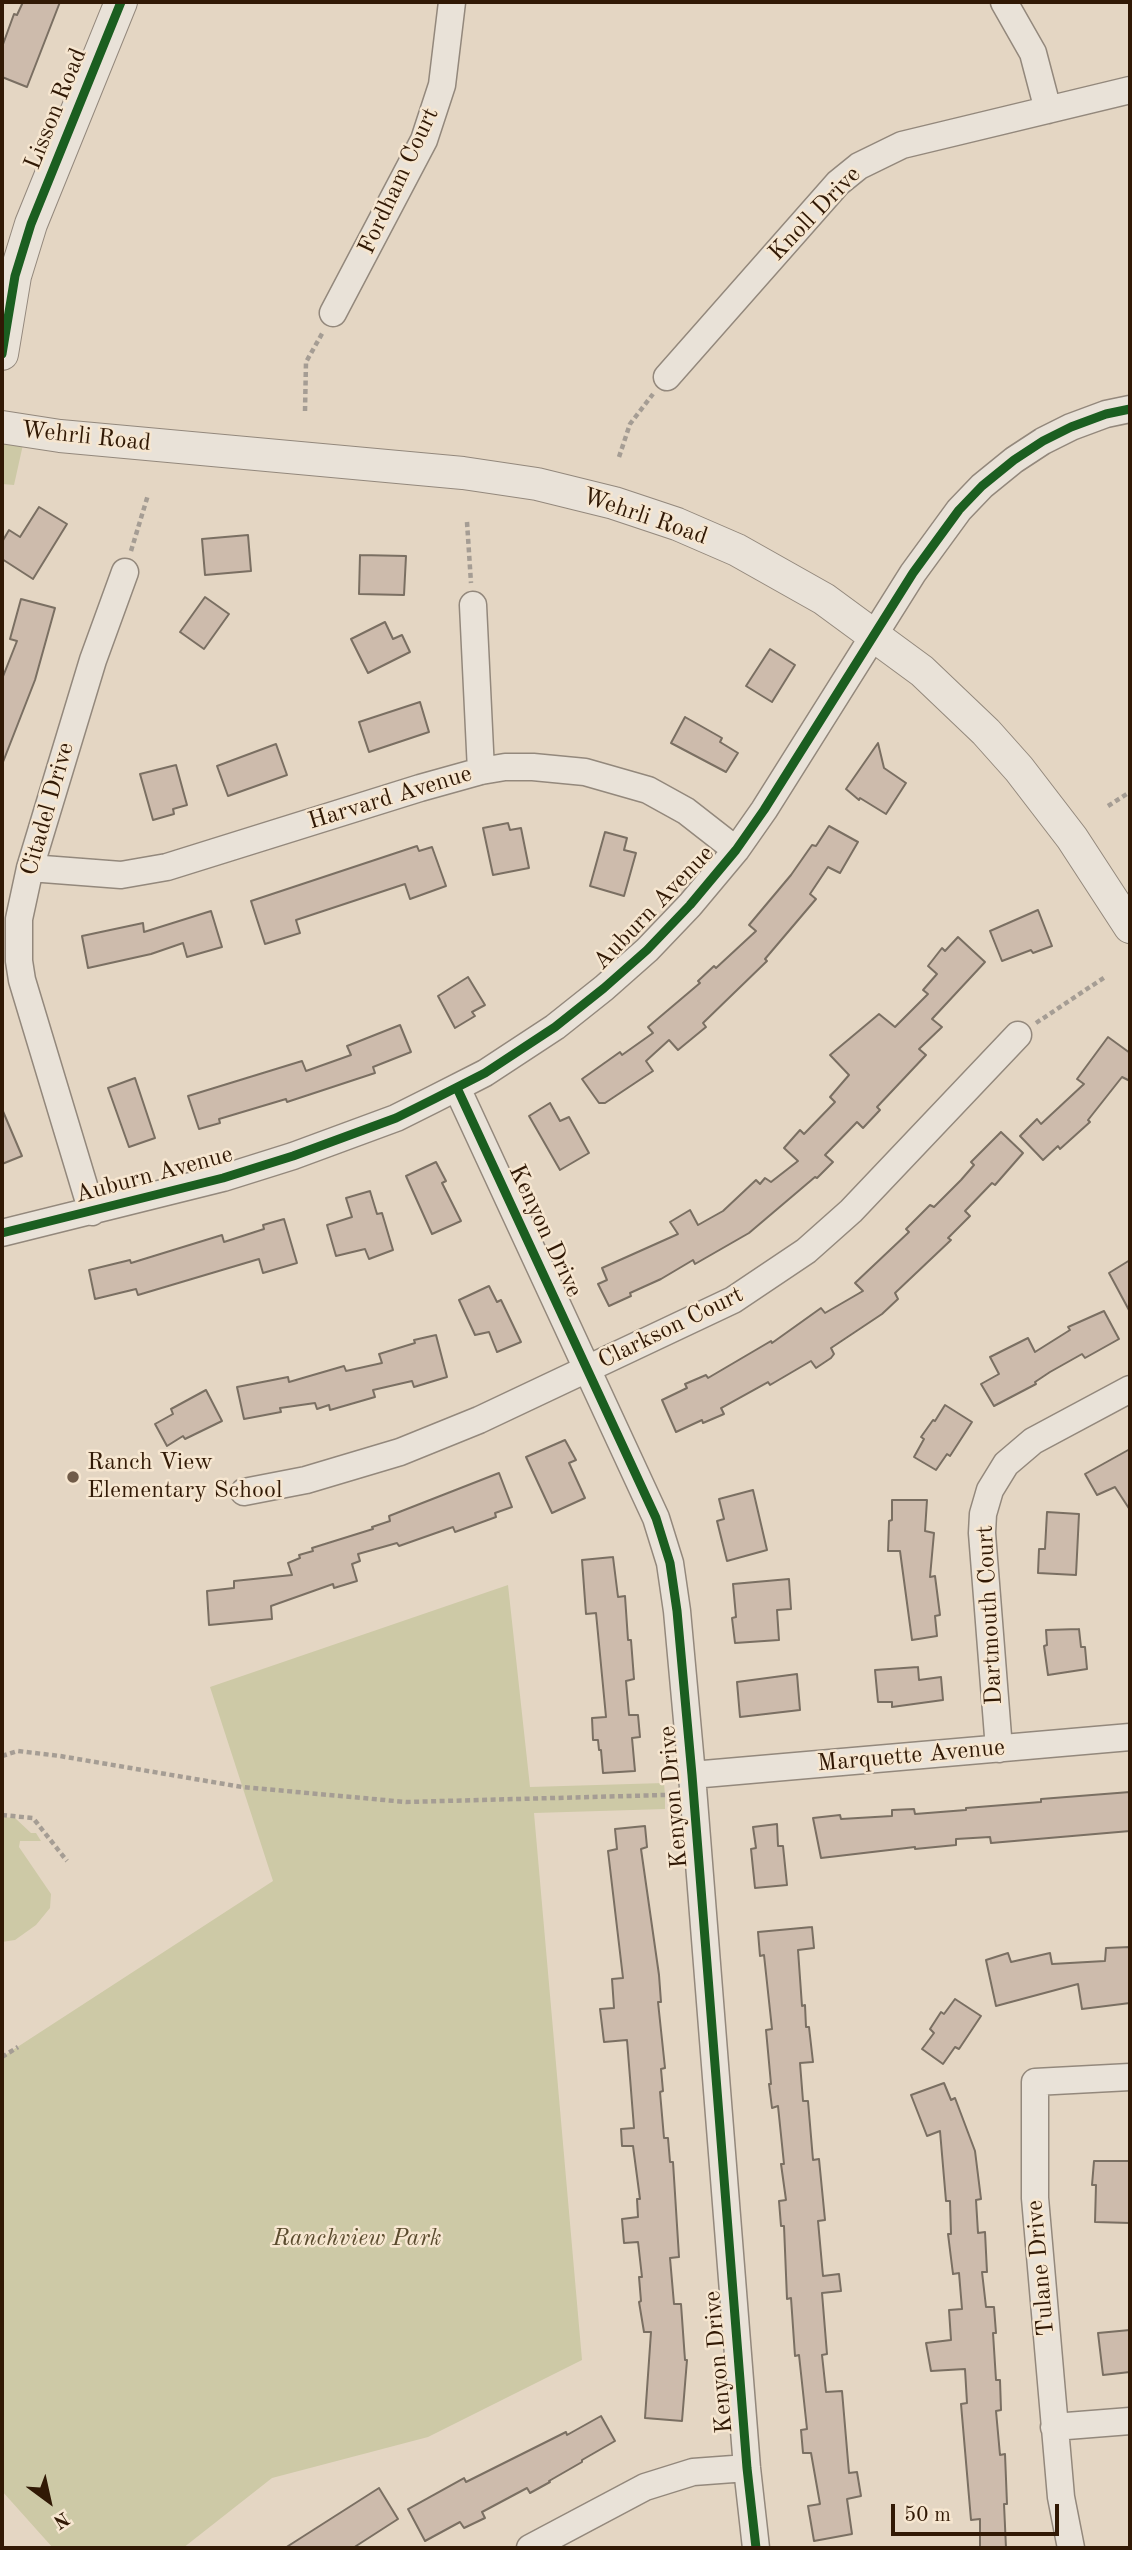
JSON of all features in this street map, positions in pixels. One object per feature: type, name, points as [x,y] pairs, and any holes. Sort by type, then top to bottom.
[{"type":"street","name":"Lisson Road","points":[[2,354],[15,276],[32,223],[121,2]]},
{"type":"street","name":"Fordham Court","points":[[333,313],[424,140],[442,85],[452,2]]},
{"type":"street","points":[[1004,2],[1033,54],[1048,110]]},
{"type":"street","name":"Knoll Drive","points":[[667,377],[838,183],[859,166],[902,145],[1130,90]]},
{"type":"street","name":"Auburn Avenue","points":[[2,1233],[223,1178],[293,1156],[396,1118],[496,1067],[545,1034],[647,950],[690,905],[736,850],[937,538],[982,486],[1042,441],[1106,414],[1130,409]]},
{"type":"street","name":"Wehrli Road","points":[[2,428],[60,436],[463,473],[537,484],[604,500],[677,524],[737,550],[824,598],[922,671],[986,732],[1019,769],[1072,838],[1130,928]]},
{"type":"street","name":"Citadel Drive","points":[[92,1212],[23,980],[19,961],[19,919],[30,868],[93,660],[125,572]]},
{"type":"street","points":[[473,605],[481,771]]},
{"type":"street","name":"Harvard Avenue","points":[[30,868],[121,874],[167,867],[481,771],[533,766],[585,772],[648,790],[686,811],[736,850]]},
{"type":"street","name":"Clarkson Court","points":[[244,1492],[306,1480],[400,1452],[479,1420],[733,1300],[806,1251],[851,1211],[1018,1035]]},
{"type":"street","name":"Kenyon Drive","points":[[457,1088],[656,1518],[670,1563],[692,1774],[747,2468],[756,2548]]},
{"type":"street","name":"Dartmouth Court","points":[[999,1749],[982,1533],[990,1490],[1006,1464],[1033,1441],[1130,1390]]},
{"type":"street","name":"Marquette Avenue","points":[[692,1774],[1130,1737]]},
{"type":"street","name":"Tulane Drive","points":[[1071,2548],[1061,2497],[1035,2197],[1035,2082],[1130,2077]]},
{"type":"street","points":[[1054,2427],[1130,2421]]},
{"type":"street","points":[[530,2548],[645,2487],[693,2472],[747,2468]]},
{"type":"path","points":[[305,411],[306,362],[333,313]]},
{"type":"path","points":[[619,457],[630,424],[667,377]]},
{"type":"path","points":[[125,572],[148,495]]},
{"type":"path","points":[[467,523],[473,605]]},
{"type":"path","points":[[1108,806],[1130,792]]},
{"type":"path","points":[[1018,1035],[1105,977]]},
{"type":"path","points":[[2,1756],[18,1751],[242,1787],[406,1802],[666,1795]]},
{"type":"path","points":[[2,1815],[33,1818],[67,1861]]},
{"type":"path","points":[[2,2057],[18,2047]]},
{"type":"green space","points":[[2,427],[26,431],[14,485],[2,484]]},
{"type":"green space","name":"Ranchview Park","points":[[508,1585],[530,1787],[664,1783],[665,1809],[534,1813],[582,2360],[428,2437],[272,2478],[183,2548],[53,2548],[2,2491],[2,2057],[273,1881],[210,1687]]},
{"type":"green space","points":[[2,1817],[15,1818],[31,1833],[36,1833],[41,1841],[20,1841],[19,1847],[51,1894],[50,1908],[36,1925],[15,1940],[2,1942]]},
{"type":"building","points":[[23,2],[60,2],[27,87],[2,77],[2,47],[14,14],[17,15]]},
{"type":"building","points":[[39,507],[67,524],[33,579],[2,559],[2,542],[9,530],[20,537]]},
{"type":"building","points":[[248,535],[251,571],[205,575],[202,539]]},
{"type":"building","points":[[360,555],[406,556],[404,595],[359,594]]},
{"type":"building","points":[[205,597],[229,614],[204,649],[180,632]]},
{"type":"building","points":[[21,599],[55,608],[35,680],[3,762],[2,679],[17,641],[10,639]]},
{"type":"building","points":[[385,622],[393,639],[402,635],[410,652],[368,673],[351,639]]},
{"type":"building","points":[[770,649],[795,665],[772,702],[746,686]]},
{"type":"building","points":[[420,702],[429,732],[369,752],[359,722]]},
{"type":"building","points":[[685,717],[722,738],[720,742],[738,753],[726,772],[671,743]]},
{"type":"building","points":[[878,743],[884,768],[906,783],[886,814],[860,798],[859,800],[846,789]]},
{"type":"building","points":[[276,744],[287,775],[228,796],[217,766]]},
{"type":"building","points":[[176,765],[187,805],[173,809],[174,814],[153,820],[140,774]]},
{"type":"building","points":[[508,823],[510,830],[521,828],[529,868],[493,875],[483,828]]},
{"type":"building","points":[[829,826],[858,842],[840,873],[828,867],[810,894],[816,899],[765,959],[767,961],[703,1023],[706,1027],[678,1050],[669,1040],[646,1061],[653,1071],[605,1103],[599,1103],[582,1079],[653,1033],[648,1027],[756,931],[749,925],[812,845],[816,846]]},
{"type":"building","points":[[605,832],[627,838],[624,850],[636,853],[624,896],[590,886]]},
{"type":"building","points":[[417,846],[419,851],[432,847],[446,886],[410,899],[405,884],[296,920],[300,933],[265,944],[251,901]]},
{"type":"building","points":[[1038,910],[1052,946],[1033,953],[1031,950],[1002,961],[990,931]]},
{"type":"building","points":[[211,911],[222,947],[187,957],[183,943],[151,954],[88,968],[82,936],[143,923],[144,932]]},
{"type":"building","points":[[958,937],[985,962],[932,1019],[942,1027],[919,1049],[926,1055],[877,1107],[880,1110],[863,1128],[857,1122],[825,1155],[833,1162],[749,1233],[695,1264],[693,1260],[609,1306],[598,1284],[607,1280],[602,1268],[678,1234],[670,1222],[690,1210],[698,1225],[723,1211],[756,1180],[760,1184],[765,1178],[771,1182],[798,1161],[784,1148],[800,1130],[804,1134],[835,1102],[830,1097],[849,1075],[830,1055],[879,1014],[895,1027],[928,994],[923,990],[937,974],[928,966],[942,948],[945,951]]},
{"type":"building","points":[[468,977],[485,1005],[472,1012],[475,1016],[455,1028],[438,996]]},
{"type":"building","points":[[400,1025],[411,1052],[373,1067],[375,1073],[287,1102],[286,1099],[219,1119],[220,1123],[199,1129],[188,1096],[302,1061],[306,1071],[351,1055],[347,1046]]},
{"type":"building","points":[[1108,1037],[1130,1053],[1130,1081],[1122,1077],[1088,1120],[1090,1122],[1060,1149],[1058,1146],[1043,1160],[1020,1136],[1037,1119],[1041,1124],[1084,1084],[1077,1079]]},
{"type":"building","points":[[135,1078],[155,1138],[129,1147],[108,1088]]},
{"type":"building","points":[[550,1103],[560,1121],[569,1117],[589,1153],[560,1170],[529,1116]]},
{"type":"building","points":[[2,1109],[22,1156],[2,1164]]},
{"type":"building","points":[[1001,1132],[1023,1153],[995,1185],[992,1183],[965,1211],[970,1216],[948,1238],[951,1240],[895,1293],[898,1299],[882,1314],[831,1348],[834,1354],[831,1358],[816,1368],[811,1361],[770,1385],[768,1382],[721,1408],[724,1414],[703,1423],[702,1420],[676,1432],[662,1400],[687,1388],[685,1384],[706,1375],[708,1378],[771,1341],[772,1343],[821,1308],[825,1313],[863,1291],[855,1283],[909,1232],[906,1229],[930,1205],[934,1207],[961,1180],[974,1165],[971,1162]]},
{"type":"building","points":[[436,1162],[446,1181],[442,1183],[461,1221],[432,1234],[406,1176]]},
{"type":"building","points":[[370,1191],[377,1214],[382,1213],[393,1250],[369,1259],[365,1249],[336,1256],[327,1225],[352,1217],[346,1198]]},
{"type":"building","points":[[284,1219],[297,1263],[263,1273],[259,1259],[138,1295],[136,1289],[95,1299],[89,1270],[130,1260],[131,1263],[222,1235],[224,1242],[264,1229],[263,1225]]},
{"type":"building","points":[[1130,1260],[1130,1312],[1109,1273]]},
{"type":"building","points":[[489,1286],[497,1302],[501,1300],[521,1342],[497,1352],[489,1332],[475,1335],[459,1300]]},
{"type":"building","points":[[1104,1311],[1119,1339],[1085,1358],[1082,1354],[1050,1372],[1035,1382],[1036,1384],[994,1406],[981,1384],[999,1374],[990,1357],[1028,1338],[1035,1352],[1070,1330],[1068,1327]]},
{"type":"building","points":[[436,1335],[447,1377],[414,1387],[412,1381],[373,1390],[375,1397],[330,1410],[329,1405],[317,1409],[315,1403],[280,1408],[281,1412],[244,1419],[237,1387],[288,1377],[289,1382],[344,1366],[346,1371],[382,1363],[379,1354],[415,1343],[414,1340]]},
{"type":"building","points":[[206,1390],[222,1421],[185,1439],[183,1436],[167,1446],[155,1424],[173,1414],[171,1409]]},
{"type":"building","points":[[945,1405],[972,1422],[950,1456],[947,1454],[936,1470],[914,1457],[924,1439],[921,1437]]},
{"type":"building","points":[[565,1440],[576,1460],[569,1463],[585,1498],[552,1513],[526,1457]]},
{"type":"building","points":[[1130,1449],[1130,1510],[1115,1487],[1097,1495],[1085,1474]]},
{"type":"building","points":[[499,1473],[512,1507],[495,1513],[496,1517],[455,1532],[453,1527],[399,1546],[397,1543],[358,1554],[360,1561],[352,1564],[357,1581],[334,1588],[333,1584],[271,1606],[272,1619],[209,1625],[207,1591],[234,1588],[234,1581],[292,1575],[288,1563],[300,1558],[299,1555],[313,1551],[312,1548],[373,1529],[372,1527],[390,1521],[389,1516]]},
{"type":"building","points":[[753,1490],[767,1550],[727,1561],[717,1521],[724,1519],[719,1499]]},
{"type":"building","points":[[892,1500],[927,1500],[925,1531],[934,1533],[930,1577],[935,1576],[940,1615],[935,1616],[937,1636],[912,1640],[900,1551],[888,1551]]},
{"type":"building","points":[[1047,1512],[1079,1514],[1076,1575],[1038,1573],[1039,1549],[1045,1549]]},
{"type":"building","points":[[613,1557],[618,1597],[625,1596],[628,1640],[631,1640],[634,1679],[626,1681],[629,1715],[638,1715],[640,1737],[632,1738],[635,1771],[603,1773],[598,1740],[593,1740],[592,1718],[606,1717],[596,1613],[586,1614],[582,1560]]},
{"type":"building","points":[[789,1579],[791,1609],[777,1610],[779,1640],[735,1643],[732,1618],[736,1617],[733,1584]]},
{"type":"building","points":[[1079,1629],[1081,1647],[1085,1647],[1087,1669],[1048,1675],[1044,1646],[1047,1645],[1046,1630]]},
{"type":"building","points":[[918,1667],[919,1680],[941,1677],[943,1700],[892,1707],[892,1702],[878,1702],[875,1670]]},
{"type":"building","points":[[797,1674],[800,1710],[740,1717],[737,1682]]},
{"type":"building","points":[[1130,1792],[1130,1831],[991,1843],[990,1837],[956,1839],[956,1845],[821,1858],[813,1818],[840,1815],[841,1819],[892,1816],[892,1810],[914,1809],[915,1814],[966,1810],[1041,1802],[1041,1799]]},
{"type":"building","points":[[777,1824],[778,1846],[783,1846],[787,1885],[755,1888],[751,1849],[756,1848],[753,1827]]},
{"type":"building","points":[[645,1826],[647,1847],[641,1849],[659,1975],[661,2002],[658,2002],[665,2068],[661,2069],[663,2091],[660,2092],[664,2138],[668,2138],[670,2162],[673,2162],[679,2257],[670,2258],[674,2304],[681,2304],[687,2360],[682,2421],[645,2418],[651,2332],[644,2332],[639,2302],[639,2277],[642,2277],[638,2242],[624,2243],[622,2219],[638,2217],[637,2199],[640,2199],[633,2146],[622,2146],[621,2129],[634,2128],[627,2040],[604,2042],[600,2009],[614,2008],[612,1979],[623,1978],[608,1851],[617,1849],[615,1829]]},
{"type":"building","points":[[812,1927],[814,1948],[798,1950],[802,2006],[805,2005],[813,2062],[800,2063],[803,2101],[808,2101],[813,2160],[819,2159],[825,2220],[818,2221],[823,2276],[839,2274],[841,2291],[822,2293],[827,2354],[822,2355],[826,2392],[842,2391],[849,2473],[857,2472],[861,2496],[847,2499],[852,2534],[814,2541],[808,2506],[820,2504],[811,2453],[803,2453],[801,2430],[807,2429],[799,2355],[795,2356],[791,2298],[787,2299],[784,2226],[781,2226],[779,2201],[786,2200],[781,2164],[784,2164],[778,2106],[772,2108],[769,2084],[766,2030],[772,2029],[764,1955],[760,1956],[758,1932]]},
{"type":"building","points":[[1130,1947],[1130,2003],[1082,2009],[1078,1984],[996,2006],[986,1960],[1008,1953],[1011,1962],[1050,1953],[1052,1964],[1105,1961],[1106,1948]]},
{"type":"building","points":[[955,1999],[981,2016],[959,2049],[955,2047],[943,2064],[922,2049],[934,2033],[930,2029],[941,2012],[944,2014]]},
{"type":"building","points":[[944,2083],[951,2100],[955,2098],[975,2151],[981,2199],[976,2200],[978,2233],[985,2232],[987,2272],[982,2272],[986,2307],[994,2307],[996,2380],[1000,2380],[1001,2410],[996,2411],[1000,2455],[1005,2454],[1006,2548],[980,2548],[980,2519],[971,2520],[961,2404],[967,2403],[965,2369],[931,2371],[926,2343],[951,2340],[949,2310],[962,2309],[959,2273],[953,2274],[948,2234],[951,2234],[950,2201],[946,2201],[940,2131],[927,2136],[911,2095]]},
{"type":"building","points":[[1094,2161],[1130,2161],[1130,2223],[1095,2222],[1096,2185],[1092,2185]]},
{"type":"building","points":[[1130,2330],[1130,2372],[1103,2375],[1098,2333]]},
{"type":"building","points":[[601,2416],[615,2441],[530,2493],[527,2488],[482,2512],[485,2518],[464,2528],[460,2522],[425,2541],[408,2509],[464,2478],[466,2482],[566,2432],[567,2435]]},
{"type":"building","points":[[379,2488],[398,2519],[353,2548],[285,2548]]},
{"type":"cycle path","points":[[2,354],[15,276],[31,224],[121,2]]},
{"type":"cycle path","points":[[2,1233],[223,1178],[293,1156],[396,1118],[485,1073],[555,1027],[647,950],[690,905],[736,850],[913,573],[959,510],[982,486],[1043,441],[1106,414],[1130,409]]},
{"type":"cycle path","points":[[457,1088],[656,1518],[670,1563],[692,1775],[747,2468],[756,2548]]},
{"type":"place","name":"Ranch View Elementary School","points":[[73,1477]]}]
